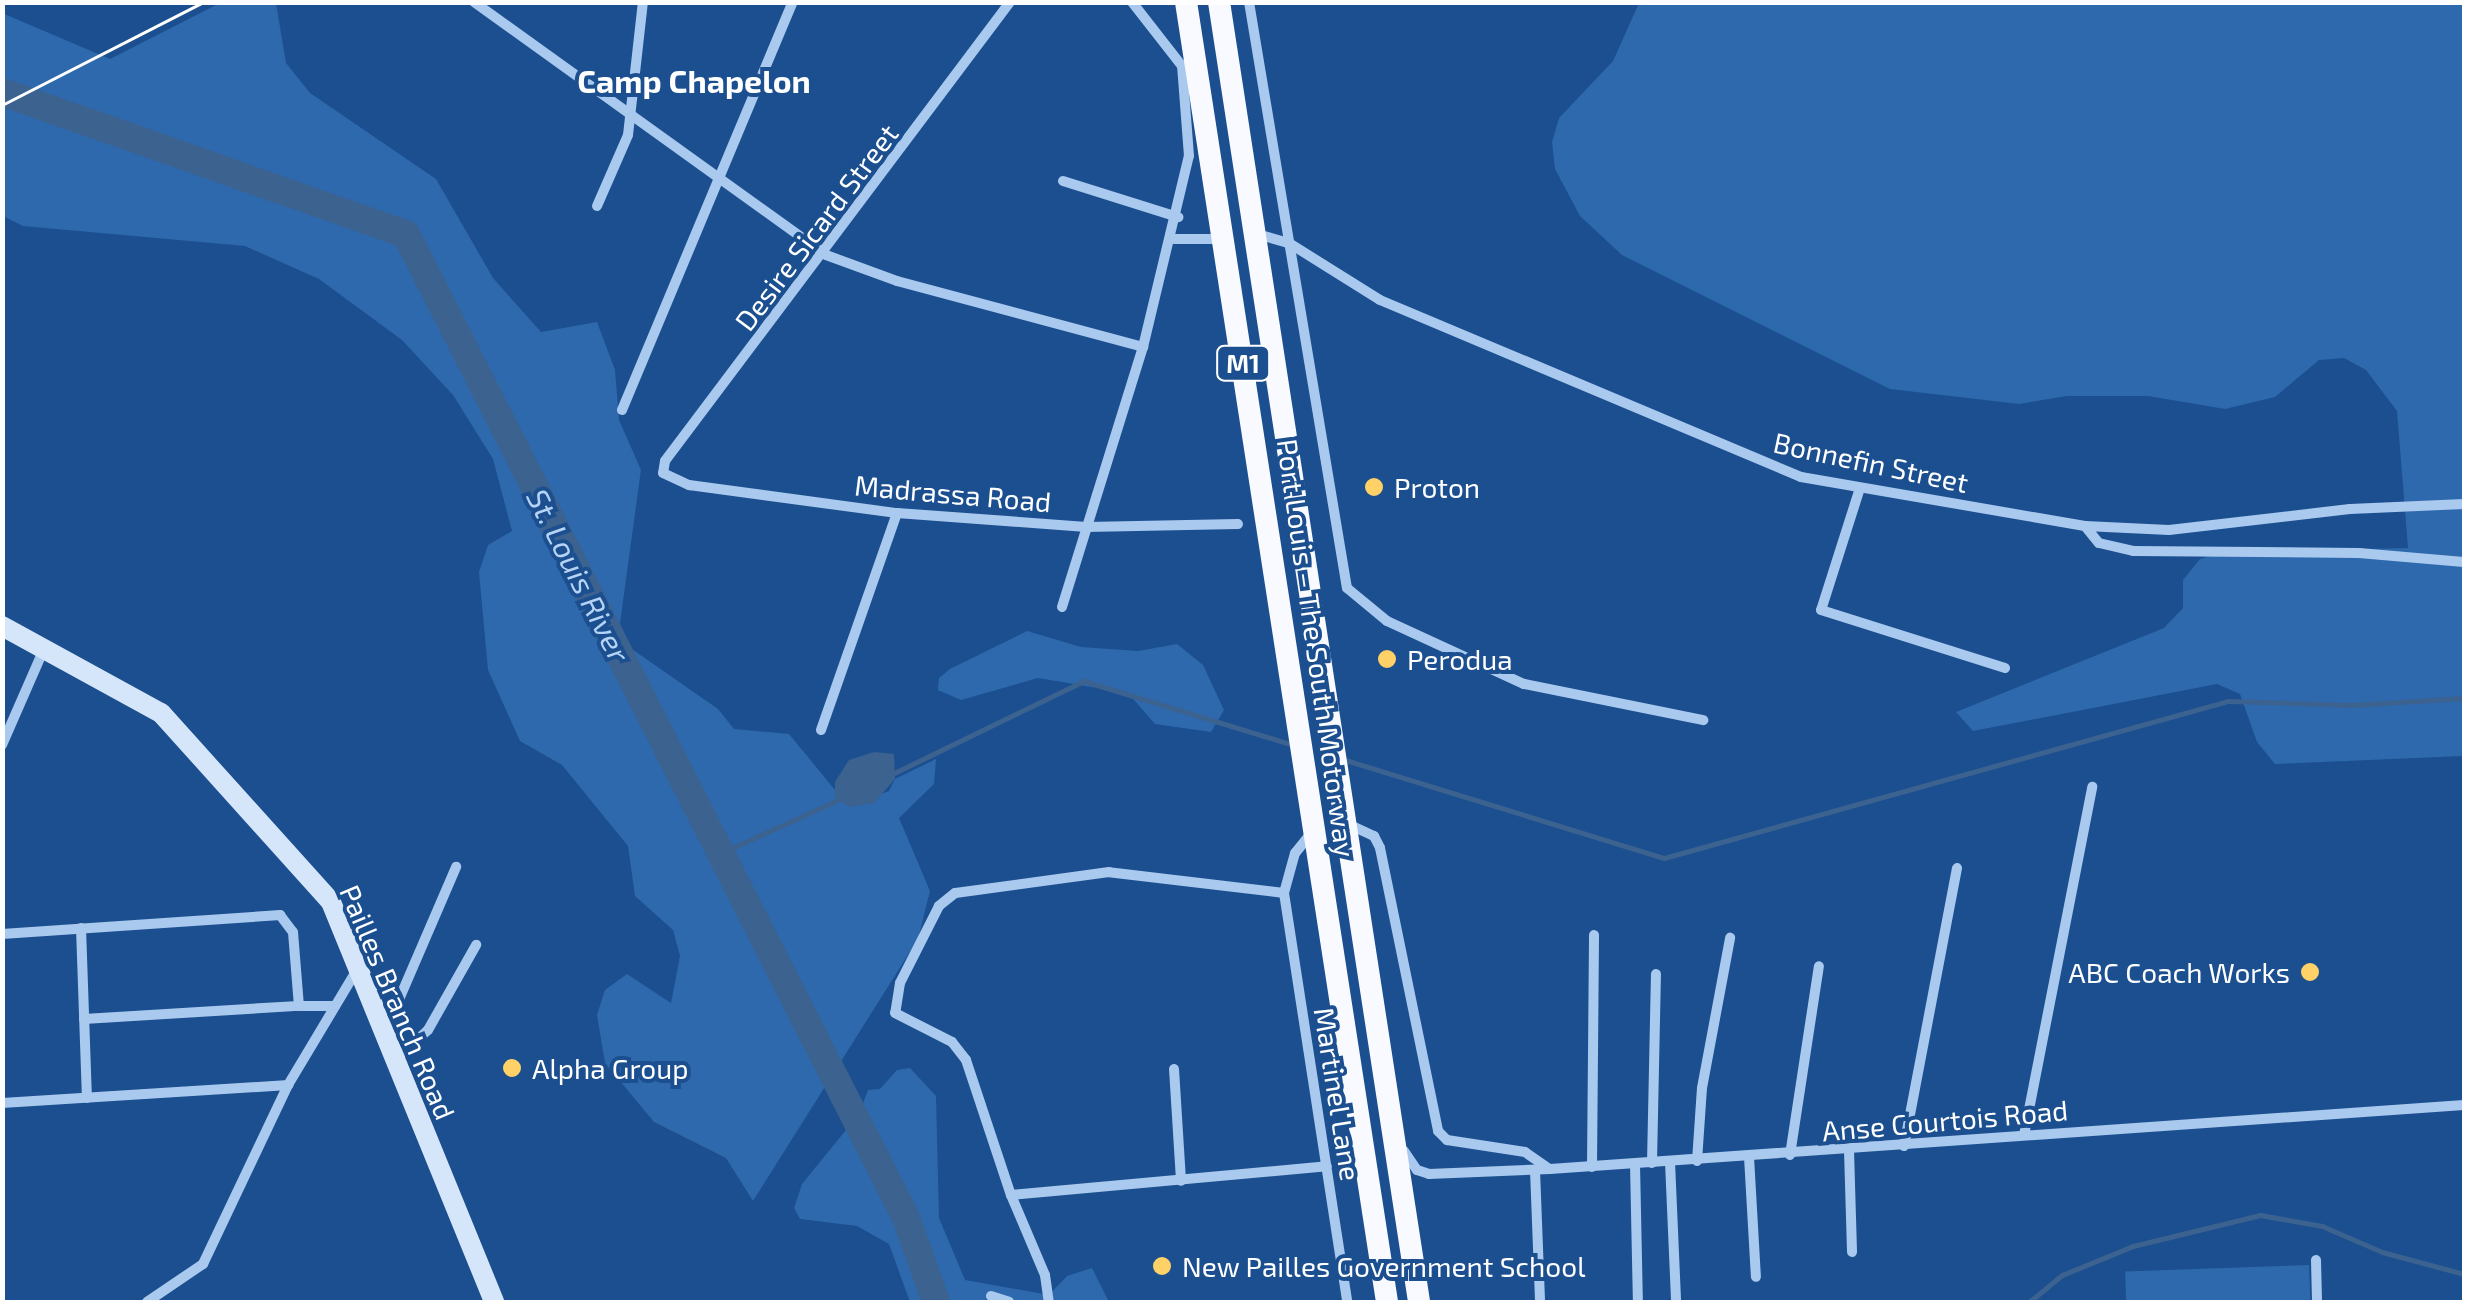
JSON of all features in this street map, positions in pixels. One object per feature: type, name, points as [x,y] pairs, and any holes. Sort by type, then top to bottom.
[{"type":"highway","name":"Port Louis – The South Motorway","points":[[1186,2],[1387,1302]]},
{"type":"highway","name":"Port Louis – The South Motorway","points":[[1218,2],[1419,1302]]},
{"type":"main road","name":"Pailles Branch Road","points":[[2,626],[126,690],[171,723],[313,878],[359,967],[494,1302]]},
{"type":"street","points":[[474,2],[718,181],[826,254],[897,281],[1144,347]]},
{"type":"street","points":[[597,206],[632,116],[643,2]]},
{"type":"street","points":[[622,410],[792,2]]},
{"type":"street","name":"Desire Sicard Street","points":[[667,478],[665,461],[826,254],[1010,2]]},
{"type":"street","points":[[1062,607],[1144,347],[1174,239],[1189,156],[1187,83],[1154,22],[1132,2]]},
{"type":"street","points":[[1249,2],[1347,588],[1386,621],[1509,679],[1704,720]]},
{"type":"street","points":[[1063,181],[1178,217]]},
{"type":"street","name":"Bonnefin Street","points":[[1256,233],[1289,243],[1380,300],[1585,391],[1764,464],[1860,488],[2086,526],[2169,530],[2350,508],[2464,504]]},
{"type":"street","points":[[1174,239],[1222,239]]},
{"type":"street","name":"Madrassa Road","points":[[667,478],[897,513],[1086,527],[1238,524]]},
{"type":"street","points":[[1860,488],[1821,610],[2005,668]]},
{"type":"street","points":[[822,730],[897,513]]},
{"type":"street","points":[[2086,526],[2099,543],[2133,551],[2344,552],[2464,562]]},
{"type":"street","points":[[2,744],[44,649]]},
{"type":"street","points":[[2024,1135],[2092,787]]},
{"type":"street","points":[[1346,824],[1366,831],[1380,848],[1438,1131],[1447,1140],[1525,1152],[1550,1169]]},
{"type":"street","points":[[1049,1302],[1046,1275],[1010,1195],[966,1060],[952,1042],[895,1013],[900,983],[946,896],[1109,872],[1284,893],[1295,854],[1313,830]]},
{"type":"street","points":[[385,1033],[456,867]]},
{"type":"street","points":[[1904,1146],[1957,868]]},
{"type":"street","name":"Martinel Lane","points":[[1284,893],[1347,1302]]},
{"type":"street","points":[[2,934],[286,917],[293,932],[299,1006]]},
{"type":"street","points":[[81,928],[87,1098]]},
{"type":"street","points":[[1592,1167],[1594,935]]},
{"type":"street","points":[[1698,1160],[1702,1088],[1730,938]]},
{"type":"street","points":[[396,1060],[428,1030],[476,946]]},
{"type":"street","points":[[1790,1155],[1819,966]]},
{"type":"street","points":[[147,1302],[203,1264],[288,1084],[359,967]]},
{"type":"street","points":[[1652,1163],[1656,974]]},
{"type":"street","points":[[84,1020],[335,1006]]},
{"type":"street","points":[[1174,1069],[1181,1181]]},
{"type":"street","points":[[2,1104],[288,1084]]},
{"type":"street","points":[[1388,1096],[1407,1158],[1428,1174],[1412,1186],[1406,1218]]},
{"type":"street","name":"Anse Courtois Road","points":[[1428,1174],[1750,1158],[2464,1104]]},
{"type":"street","points":[[1849,1150],[1852,1252]]},
{"type":"street","points":[[1750,1158],[1756,1277]]},
{"type":"street","points":[[1670,1162],[1676,1302]]},
{"type":"street","points":[[1635,1164],[1638,1302]]},
{"type":"street","points":[[1010,1195],[1327,1166]]},
{"type":"street","points":[[1535,1170],[1540,1302]]},
{"type":"street","points":[[2316,1260],[2317,1302]]},
{"type":"street","points":[[991,1296],[1010,1302]]},
{"type":"shaded area","points":[[220,3],[276,3],[286,63],[310,93],[436,179],[493,278],[541,332],[597,322],[615,370],[619,420],[641,470],[620,623],[629,647],[718,709],[734,729],[789,734],[849,807],[889,791],[895,779],[936,759],[934,784],[899,818],[930,891],[918,939],[753,1201],[726,1158],[654,1122],[605,1063],[597,1015],[605,990],[627,974],[671,1003],[680,956],[673,930],[635,896],[628,846],[562,765],[520,741],[488,670],[479,572],[488,545],[512,531],[493,459],[453,395],[402,340],[319,279],[245,246],[23,226],[3,216],[2,13],[110,59]]},
{"type":"shaded area","points":[[1639,3],[2464,3],[2464,756],[2275,764],[2257,742],[2240,694],[2217,684],[1973,731],[1956,712],[2164,628],[2183,608],[2183,580],[2200,559],[2225,552],[2408,548],[2397,411],[2366,370],[2344,358],[2319,360],[2275,397],[2225,409],[2148,396],[2067,396],[2019,404],[1890,389],[1622,255],[1580,216],[1555,169],[1552,142],[1559,118],[1613,61]]},
{"type":"shaded area","points":[[1027,631],[1081,647],[1138,651],[1177,644],[1203,665],[1224,710],[1211,732],[1155,724],[1128,693],[1038,678],[961,700],[938,690],[939,678],[950,669]]},
{"type":"shaded area","points":[[874,752],[894,754],[895,779],[874,803],[849,807],[835,796],[835,782],[849,760]]},
{"type":"shaded area","points":[[910,1068],[936,1096],[939,1218],[965,1280],[1049,1295],[1067,1276],[1092,1268],[1109,1302],[910,1302],[889,1244],[857,1226],[800,1219],[794,1208],[802,1184],[859,1114],[868,1090],[880,1089],[897,1070]]},
{"type":"shaded area","points":[[2309,1265],[2310,1302],[2126,1302],[2125,1271]]},
{"type":"waterway","name":"St. Louis River","points":[[2,92],[406,234],[906,1218],[936,1302]]},
{"type":"waterway","points":[[890,775],[1084,681],[1293,745]]},
{"type":"waterway","points":[[1342,759],[1664,858],[2228,701],[2353,705],[2464,698]]},
{"type":"waterway","points":[[719,854],[844,797]]},
{"type":"waterway","points":[[2029,1302],[2062,1275],[2133,1246],[2260,1215],[2322,1226],[2382,1252],[2464,1274]]},
{"type":"tram line","points":[[2,105],[203,2]]},
{"type":"place","name":"Proton","points":[[1374,487]]},
{"type":"place","name":"Perodua","points":[[1387,659]]},
{"type":"place","name":"ABC Coach Works","points":[[2310,972]]},
{"type":"place","name":"Alpha Group","points":[[512,1068]]},
{"type":"place","name":"New Pailles Government School","points":[[1162,1266]]},
{"type":"district","name":"Camp Chapelon","points":[[694,80]]}]
